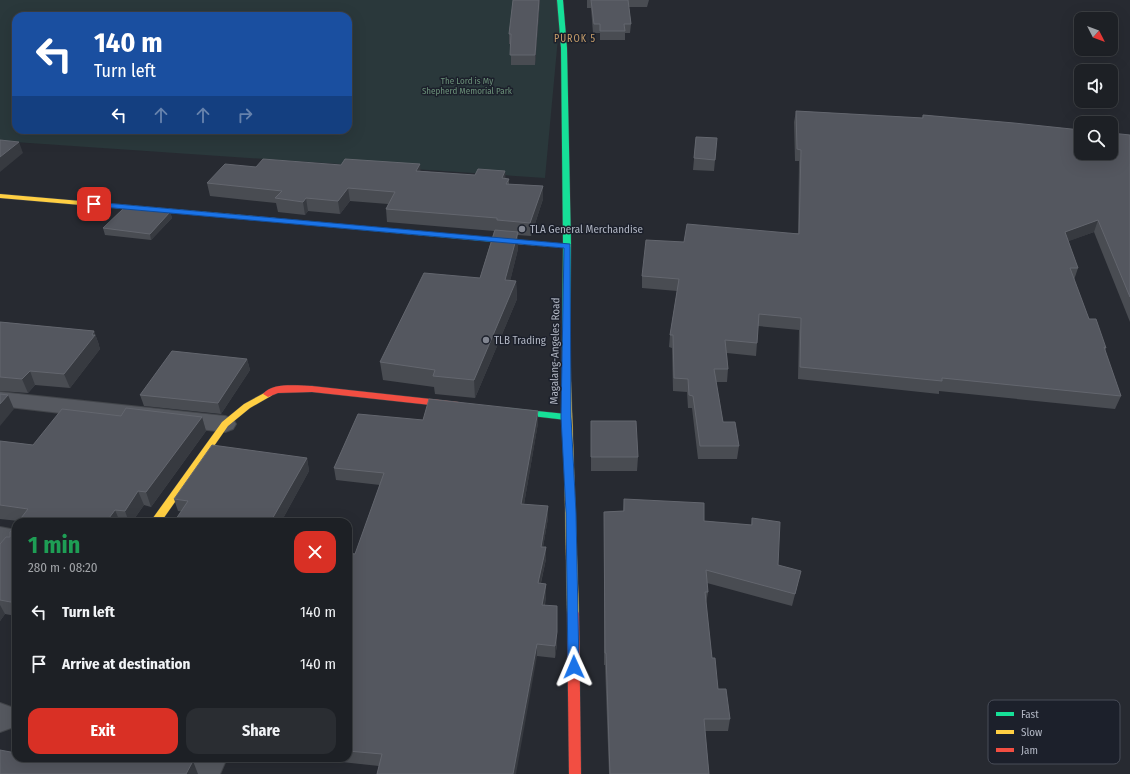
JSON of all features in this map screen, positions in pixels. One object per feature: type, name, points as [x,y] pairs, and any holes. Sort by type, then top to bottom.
[{"type":"main road","name":"Magalang-Angeles Road","points":[[560,0],[564,48],[568,246],[566,417],[571,513],[575,774]]},
{"type":"main road","points":[[0,196],[568,246]]},
{"type":"main road","points":[[158,518],[225,424],[247,406],[276,390],[312,388],[471,406]]},
{"type":"main road","points":[[502,410],[566,417]]},
{"type":"street","points":[[0,399],[225,424]]},
{"type":"street","points":[[0,537],[12,539]]},
{"type":"street","points":[[204,774],[209,762]]},
{"type":"green space","name":"The Lord is My Shepherd Memorial Park","points":[[0,0],[557,0],[559,27],[545,178],[0,141]]},
{"type":"building","points":[[513,0],[539,0],[535,55],[510,55],[511,34],[509,34]]},
{"type":"building","points":[[591,0],[628,0],[631,24],[624,24],[625,31],[600,31],[600,24],[594,24]]},
{"type":"building","points":[[796,111],[923,118],[923,115],[1074,129],[1074,160],[1118,160],[1118,134],[1130,135],[1130,297],[1098,220],[1065,232],[1078,268],[1070,268],[1089,319],[1096,319],[1121,396],[942,378],[942,381],[800,367],[801,318],[759,314],[757,343],[725,340],[728,369],[714,369],[723,422],[735,422],[739,446],[700,446],[693,396],[689,395],[688,379],[674,378],[673,335],[670,335],[679,279],[642,276],[646,240],[684,242],[687,224],[799,234],[801,150],[797,149]]},
{"type":"building","points":[[696,137],[717,138],[715,160],[694,158]]},
{"type":"building","points":[[0,140],[19,142],[0,157]]},
{"type":"building","points":[[263,159],[341,165],[345,159],[420,164],[416,171],[475,175],[478,169],[505,171],[502,178],[509,179],[506,184],[543,186],[530,223],[497,220],[497,218],[386,209],[395,192],[348,188],[338,201],[306,198],[303,202],[275,198],[282,191],[207,183],[225,164],[256,167]]},
{"type":"building","points":[[124,208],[170,212],[150,234],[103,228]]},
{"type":"building","points":[[495,230],[518,232],[505,280],[516,281],[474,380],[433,376],[435,370],[380,362],[424,273],[480,278]]},
{"type":"building","points":[[0,322],[94,331],[92,335],[95,335],[64,374],[30,371],[22,379],[0,377]]},
{"type":"building","points":[[172,351],[247,359],[218,403],[140,395]]},
{"type":"building","points":[[0,394],[8,395],[0,404]]},
{"type":"building","points":[[429,399],[538,411],[521,504],[548,506],[541,547],[546,547],[538,583],[546,584],[542,605],[557,606],[557,632],[555,646],[537,644],[513,774],[377,774],[382,754],[352,751],[352,554],[355,554],[384,473],[334,468],[358,414],[423,420]]},
{"type":"building","points":[[126,408],[202,417],[146,492],[138,491],[125,511],[115,510],[109,518],[21,518],[28,509],[0,505],[0,441],[33,445],[62,409],[121,416]]},
{"type":"building","points":[[591,421],[636,421],[638,457],[591,457]]},
{"type":"building","points":[[212,445],[307,458],[273,518],[177,518],[188,501],[174,499]]},
{"type":"building","points":[[624,499],[704,503],[704,521],[752,525],[752,518],[780,522],[778,565],[801,571],[795,594],[706,570],[708,592],[705,592],[712,658],[715,658],[718,689],[726,689],[730,719],[704,719],[709,774],[610,774],[605,653],[604,512],[624,511]]},
{"type":"building","points":[[12,530],[12,602],[0,600],[0,544],[6,537],[10,537],[10,532]]},
{"type":"building","points":[[0,750],[12,752],[12,762],[192,762],[186,774],[0,774]]},
{"type":"traffic: fast","points":[[560,0],[564,48],[567,246],[566,351]]},
{"type":"traffic: fast","points":[[275,220],[505,241]]},
{"type":"traffic: fast","points":[[508,411],[566,417]]},
{"type":"traffic: slow","points":[[0,196],[275,220]]},
{"type":"traffic: slow","points":[[505,241],[567,246]]},
{"type":"traffic: slow","points":[[566,351],[573,613]]},
{"type":"traffic: slow","points":[[158,518],[225,424],[247,406],[268,394]]},
{"type":"traffic: jam","points":[[268,394],[276,390],[312,389],[458,405]]},
{"type":"traffic: jam","points":[[573,613],[575,774]]},
{"type":"place","name":"TLA General Merchandise","points":[[522,229]]},
{"type":"place","name":"TLB Trading","points":[[486,340]]},
{"type":"district","name":"PUROK 5","points":[[575,39]]},
{"type":"route","points":[[94,204],[328,226],[568,246],[566,417],[571,513],[574,667]]}]
